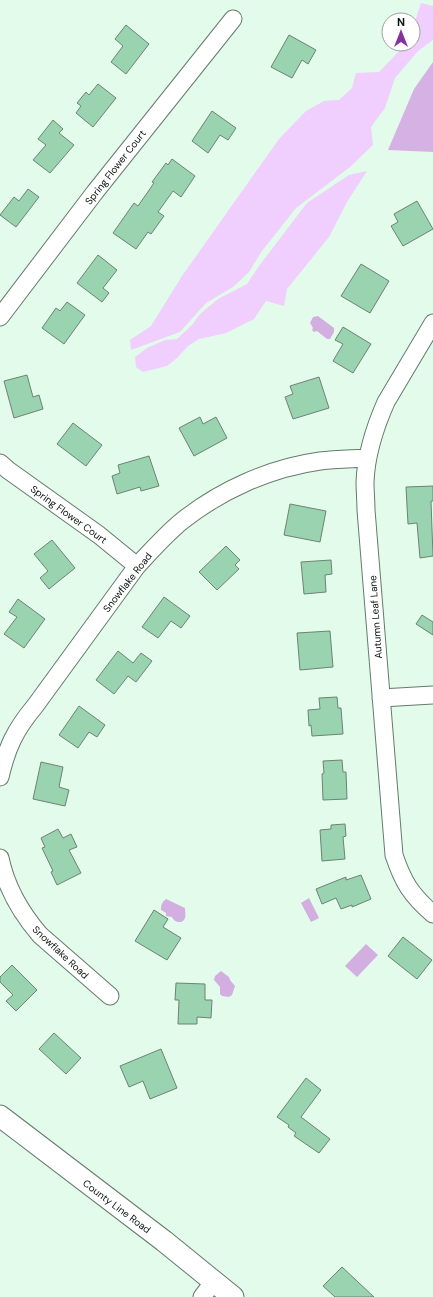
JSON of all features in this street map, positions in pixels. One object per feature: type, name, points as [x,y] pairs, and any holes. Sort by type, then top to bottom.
[{"type":"main road","name":"County Line Road","points":[[0,1116],[164,1241],[208,1289],[233,1297]]},
{"type":"street","name":"Spring Flower Court","points":[[0,317],[95,192],[233,19]]},
{"type":"street","name":"Autumn Leaf Lane","points":[[433,323],[381,413],[372,440],[365,482],[394,855],[400,873],[410,890],[422,905],[433,914]]},
{"type":"street","name":"Snowflake Road","points":[[0,777],[4,759],[14,735],[22,721],[35,706],[137,566],[182,521],[210,502],[244,483],[262,476],[300,465],[339,459],[368,458]]},
{"type":"street","name":"Spring Flower Court","points":[[0,463],[100,535],[137,566]]},
{"type":"street","points":[[381,698],[433,695]]},
{"type":"street","name":"Snowflake Road","points":[[0,858],[5,877],[13,896],[30,923],[40,935],[110,996]]},
{"type":"shaded area","points":[[421,3],[433,6],[433,40],[421,49],[421,12],[418,12]]},
{"type":"shaded area","points":[[398,52],[417,52],[395,78],[385,108],[371,127],[373,145],[350,167],[296,208],[262,251],[249,272],[233,287],[206,303],[180,332],[131,350],[130,340],[151,326],[182,276],[279,139],[306,111],[324,101],[339,100],[352,88],[356,73],[379,72]]},
{"type":"shaded area","points":[[433,62],[433,152],[388,150],[414,89]]},
{"type":"shaded area","points":[[367,171],[347,202],[329,237],[287,289],[284,306],[266,301],[254,319],[226,333],[199,339],[188,346],[167,366],[143,372],[136,367],[135,357],[147,348],[165,340],[177,339],[192,325],[200,314],[218,299],[247,284],[307,203],[349,175]]},
{"type":"shaded area","points":[[318,316],[334,328],[334,332],[330,339],[327,339],[317,331],[314,332],[312,330],[313,328],[310,323],[313,317]]},
{"type":"shaded area","points":[[309,898],[319,918],[311,922],[301,903]]},
{"type":"shaded area","points":[[166,899],[185,908],[185,917],[182,922],[166,916],[166,913],[161,910],[162,904]]},
{"type":"shaded area","points":[[366,944],[378,955],[357,977],[345,966]]},
{"type":"shaded area","points":[[221,971],[229,977],[235,986],[232,995],[229,997],[222,996],[220,994],[220,987],[214,980],[215,976]]},
{"type":"building","points":[[126,25],[149,44],[126,74],[111,62],[123,46],[115,39]]},
{"type":"building","points":[[289,35],[316,50],[308,64],[302,60],[292,78],[271,67]]},
{"type":"building","points":[[98,84],[116,98],[93,127],[76,113],[81,106],[77,103],[86,92],[89,95]]},
{"type":"building","points":[[212,111],[236,128],[228,140],[220,135],[208,153],[192,141]]},
{"type":"building","points":[[53,120],[63,129],[59,133],[74,145],[50,173],[33,160],[46,145],[38,139]]},
{"type":"building","points":[[172,159],[195,176],[181,197],[173,191],[158,212],[164,216],[151,234],[148,232],[136,249],[113,233],[134,203],[138,206],[154,183],[152,182],[166,163],[168,165]]},
{"type":"building","points":[[28,189],[39,197],[16,227],[0,215],[14,197],[19,201]]},
{"type":"building","points":[[417,201],[433,229],[403,246],[391,226],[398,222],[394,214]]},
{"type":"building","points":[[98,255],[117,270],[103,288],[109,293],[102,302],[77,283]]},
{"type":"building","points":[[361,264],[389,281],[370,313],[341,296]]},
{"type":"building","points":[[67,302],[85,315],[64,344],[42,328],[56,308],[60,311]]},
{"type":"building","points":[[343,327],[371,344],[353,373],[333,361],[343,344],[335,340]]},
{"type":"building","points":[[27,375],[33,397],[39,395],[43,409],[14,418],[4,381]]},
{"type":"building","points":[[319,377],[329,408],[293,419],[285,397],[293,394],[290,386]]},
{"type":"building","points":[[200,417],[203,424],[216,417],[227,438],[194,456],[179,428]]},
{"type":"building","points":[[73,423],[102,445],[86,466],[57,444]]},
{"type":"building","points":[[149,456],[159,486],[141,491],[140,487],[117,494],[112,476],[120,473],[118,465]]},
{"type":"building","points":[[433,486],[433,501],[431,501],[433,556],[420,558],[417,523],[408,524],[406,487]]},
{"type":"building","points":[[290,504],[326,511],[320,542],[284,535]]},
{"type":"building","points":[[52,540],[75,568],[49,589],[40,578],[48,571],[34,554]]},
{"type":"building","points":[[226,546],[240,560],[235,565],[239,569],[217,590],[199,572]]},
{"type":"building","points":[[331,560],[332,574],[325,575],[326,592],[304,594],[301,562]]},
{"type":"building","points":[[164,597],[190,616],[181,628],[171,621],[158,638],[142,627]]},
{"type":"building","points":[[18,599],[45,619],[24,648],[4,634],[17,617],[9,612]]},
{"type":"building","points":[[422,615],[433,622],[433,635],[416,624]]},
{"type":"building","points":[[330,631],[333,667],[300,670],[297,633]]},
{"type":"building","points":[[118,651],[133,663],[141,653],[152,661],[136,682],[128,676],[114,694],[96,680]]},
{"type":"building","points":[[337,697],[338,708],[341,708],[343,734],[312,736],[311,725],[309,726],[308,710],[320,709],[319,698]]},
{"type":"building","points":[[79,706],[105,725],[97,737],[89,732],[78,748],[59,735]]},
{"type":"building","points":[[342,760],[343,772],[346,772],[347,799],[323,800],[323,761]]},
{"type":"building","points":[[41,762],[63,767],[59,787],[69,790],[65,806],[33,799]]},
{"type":"building","points":[[345,824],[346,836],[343,837],[345,859],[322,861],[320,830],[331,829],[331,825]]},
{"type":"building","points":[[58,829],[63,838],[71,834],[77,847],[69,850],[81,873],[57,885],[51,872],[53,871],[42,848],[45,847],[41,838]]},
{"type":"building","points":[[361,875],[371,899],[352,907],[352,905],[341,909],[336,898],[322,904],[316,889],[346,877],[346,880]]},
{"type":"building","points":[[154,910],[168,919],[163,927],[181,938],[167,960],[135,941]]},
{"type":"building","points":[[403,937],[432,960],[417,979],[388,956]]},
{"type":"building","points":[[12,965],[37,990],[16,1011],[6,1001],[13,995],[0,982],[0,977]]},
{"type":"building","points":[[176,983],[205,984],[205,1000],[212,1000],[211,1018],[197,1017],[197,1024],[178,1024],[179,1000],[175,1000]]},
{"type":"building","points":[[54,1033],[81,1058],[66,1074],[39,1049]]},
{"type":"building","points":[[161,1049],[177,1088],[150,1099],[143,1081],[129,1087],[120,1066]]},
{"type":"building","points":[[306,1078],[321,1090],[301,1117],[330,1139],[319,1153],[294,1136],[296,1133],[288,1127],[289,1125],[277,1117]]},
{"type":"building","points":[[342,1267],[374,1297],[335,1297],[323,1286]]}]
